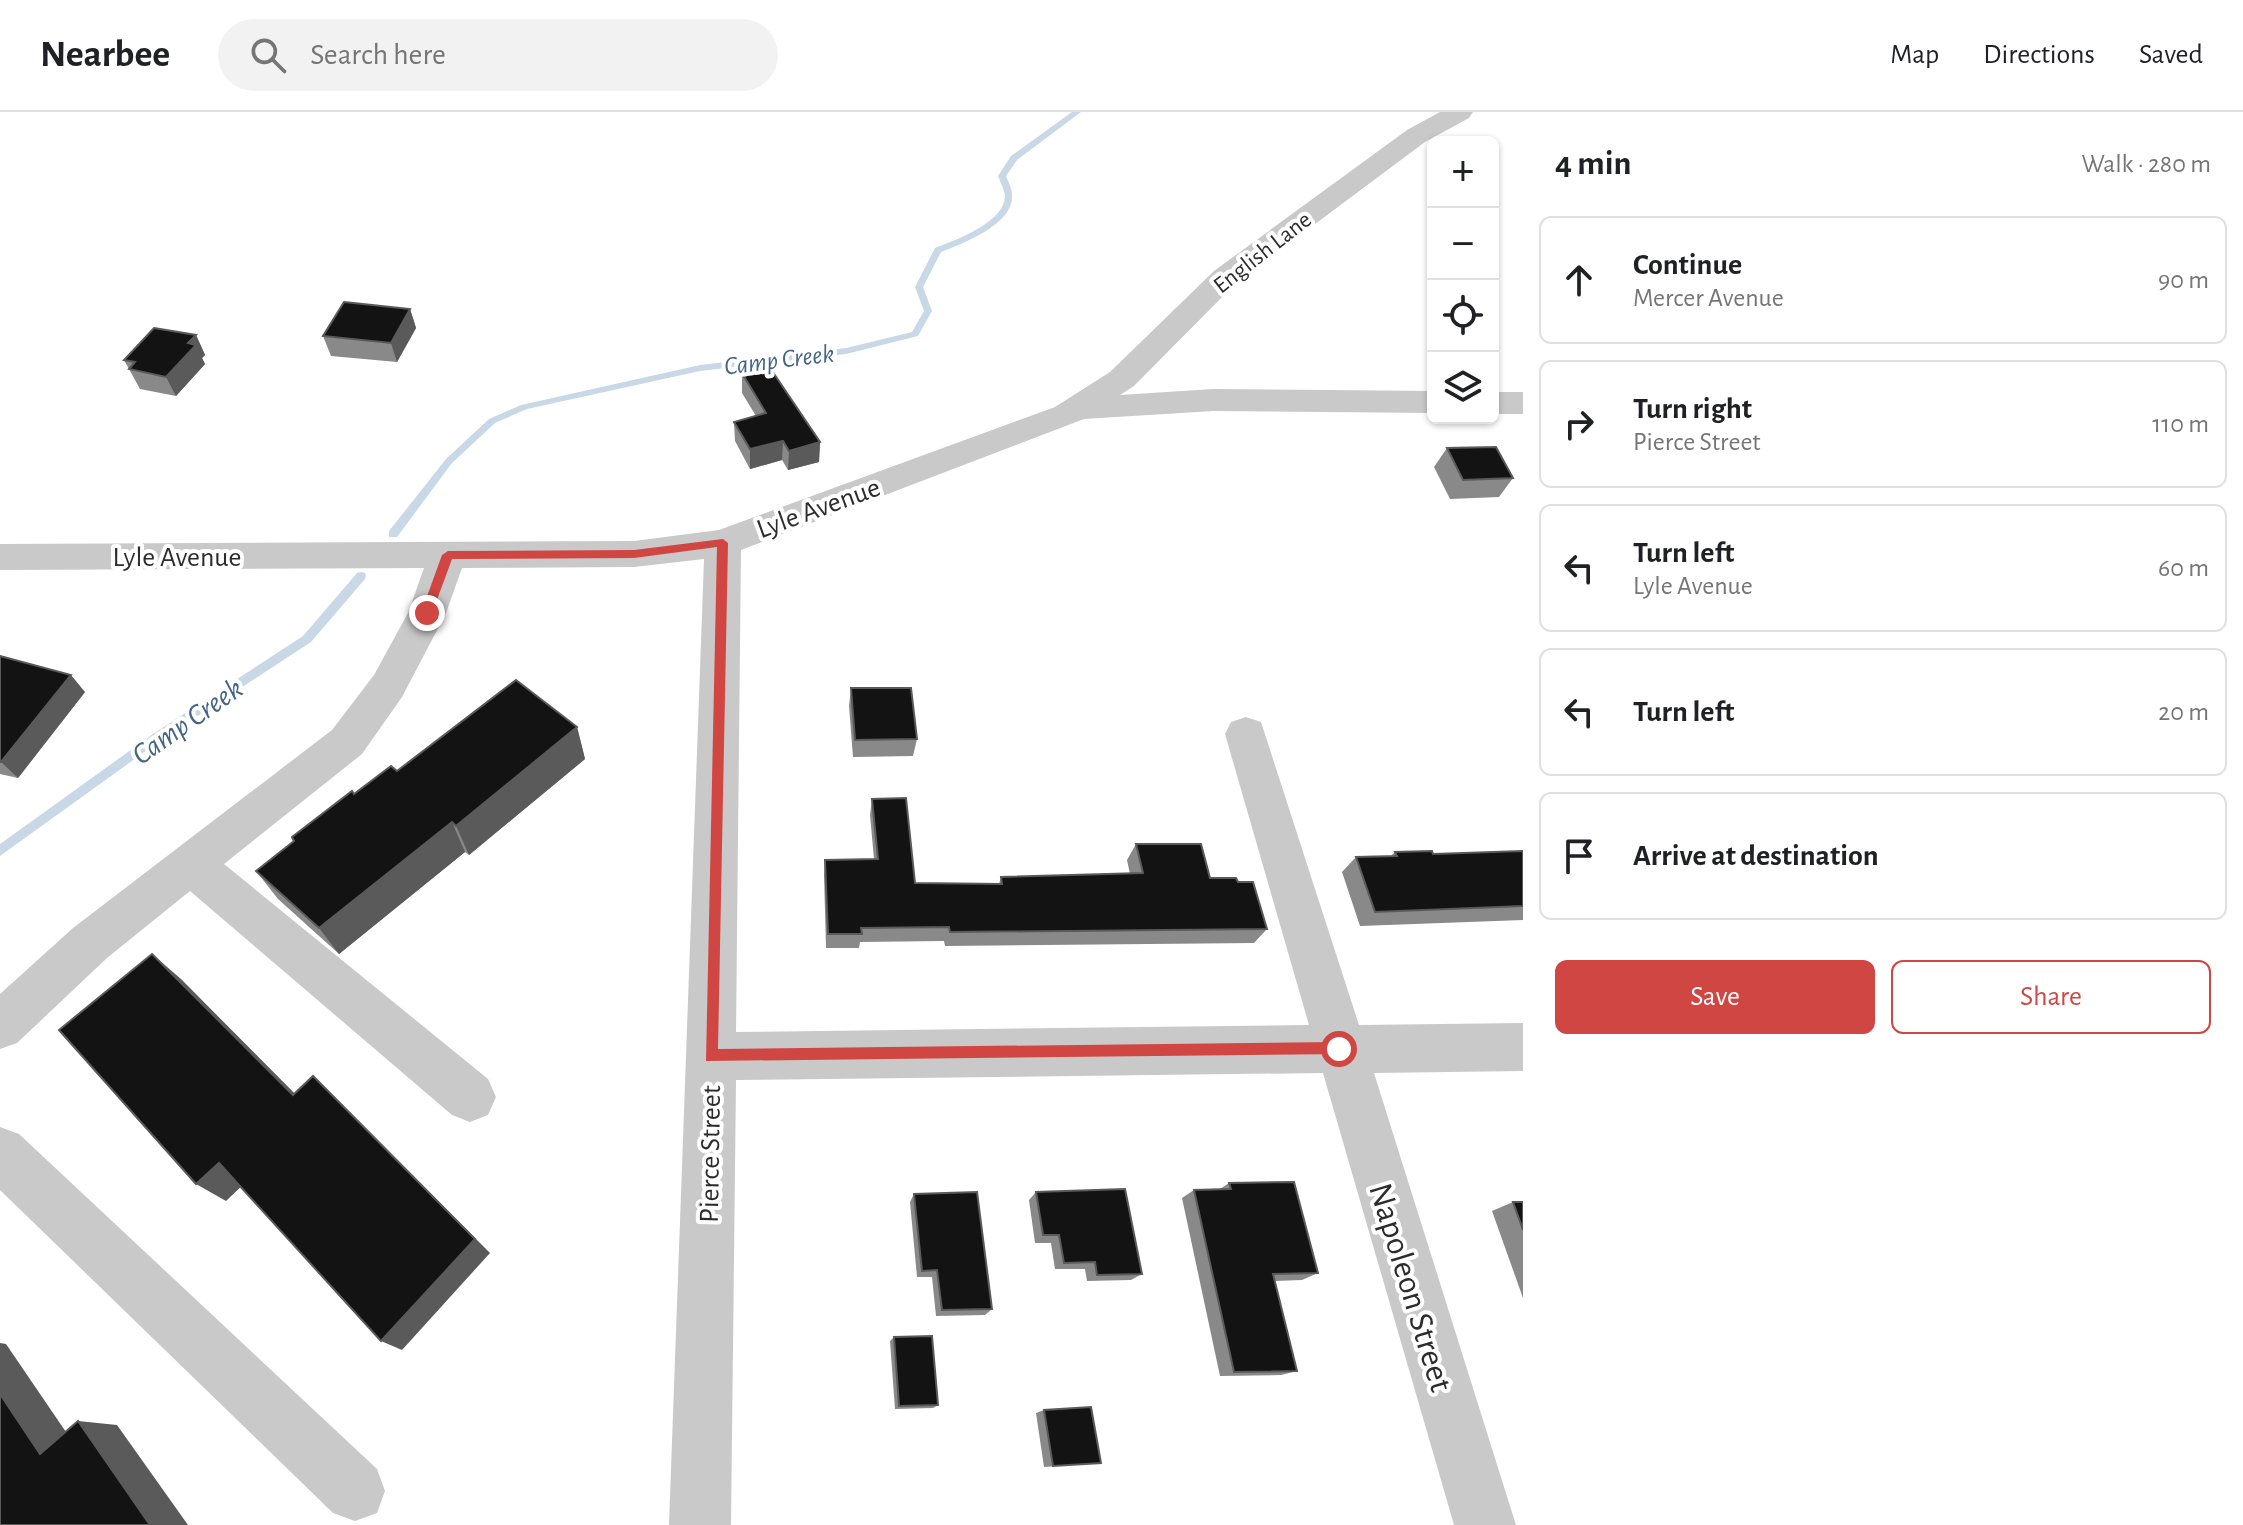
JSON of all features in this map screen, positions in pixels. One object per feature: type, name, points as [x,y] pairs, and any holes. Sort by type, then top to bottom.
[{"type":"street","name":"English Lane","points":[[1076,409],[1122,379],[1225,277],[1416,136],[1460,112]]},
{"type":"street","name":"Lyle Avenue","points":[[0,557],[634,554],[723,543],[1067,415],[1076,409],[1213,400],[1427,402]]},
{"type":"street","points":[[1499,403],[1523,403]]},
{"type":"street","name":"Pierce Street","points":[[700,1525],[723,543]]},
{"type":"street","points":[[0,1026],[90,943],[347,742],[388,686],[427,613],[448,555]]},
{"type":"street","name":"Napoleon Street","points":[[1246,734],[1485,1525]]},
{"type":"street","points":[[191,864],[470,1097]]},
{"type":"street","points":[[711,1056],[1523,1047]]},
{"type":"street","points":[[0,1153],[355,1491]]},
{"type":"building","points":[[344,302],[410,309],[391,343],[323,336]]},
{"type":"building","points":[[154,328],[196,335],[188,343],[196,345],[166,377],[129,369],[135,362],[124,360]]},
{"type":"building","points":[[764,359],[820,442],[789,451],[783,441],[750,449],[734,422],[766,413],[742,373]]},
{"type":"building","points":[[1496,447],[1513,478],[1463,480],[1447,448]]},
{"type":"building","points":[[0,656],[71,675],[1,762],[0,762]]},
{"type":"building","points":[[516,680],[577,727],[456,826],[452,822],[319,928],[256,871],[294,841],[292,837],[352,791],[354,794],[391,766],[397,771]]},
{"type":"building","points":[[851,688],[911,688],[917,739],[855,740]]},
{"type":"building","points":[[906,798],[915,883],[1002,884],[1001,877],[1143,873],[1136,844],[1201,844],[1210,878],[1236,878],[1238,882],[1253,882],[1267,929],[950,932],[949,927],[861,928],[862,934],[828,934],[825,860],[878,859],[872,799]]},
{"type":"building","points":[[1432,851],[1433,854],[1523,851],[1523,906],[1375,912],[1356,857]]},
{"type":"building","points":[[152,954],[293,1095],[313,1076],[475,1239],[381,1341],[219,1163],[196,1184],[59,1030]]},
{"type":"building","points":[[1294,1182],[1318,1273],[1273,1274],[1297,1371],[1234,1372],[1194,1190],[1231,1189],[1229,1183]]},
{"type":"building","points":[[1125,1189],[1142,1274],[1097,1275],[1095,1262],[1064,1263],[1059,1235],[1043,1235],[1036,1192]]},
{"type":"building","points":[[977,1192],[992,1309],[942,1310],[937,1270],[922,1271],[914,1194]]},
{"type":"building","points":[[1513,1202],[1523,1202],[1523,1230]]},
{"type":"building","points":[[932,1336],[938,1405],[899,1406],[894,1337]]},
{"type":"building","points":[[0,1394],[40,1454],[78,1421],[150,1525],[0,1525]]},
{"type":"building","points":[[1091,1407],[1101,1463],[1053,1466],[1044,1410]]},
{"type":"waterway","name":"Camp Creek","points":[[393,534],[449,461],[492,421],[524,407],[700,368],[846,351],[915,334],[928,311],[919,287],[938,250],[968,238],[1002,216],[1009,196],[1002,176],[1014,158],[1077,112]]},
{"type":"waterway","name":"Camp Creek","points":[[0,851],[157,737],[307,639],[361,576]]},
{"type":"route","points":[[427,613],[448,555],[634,554],[723,543],[711,1056],[1339,1049]]}]
